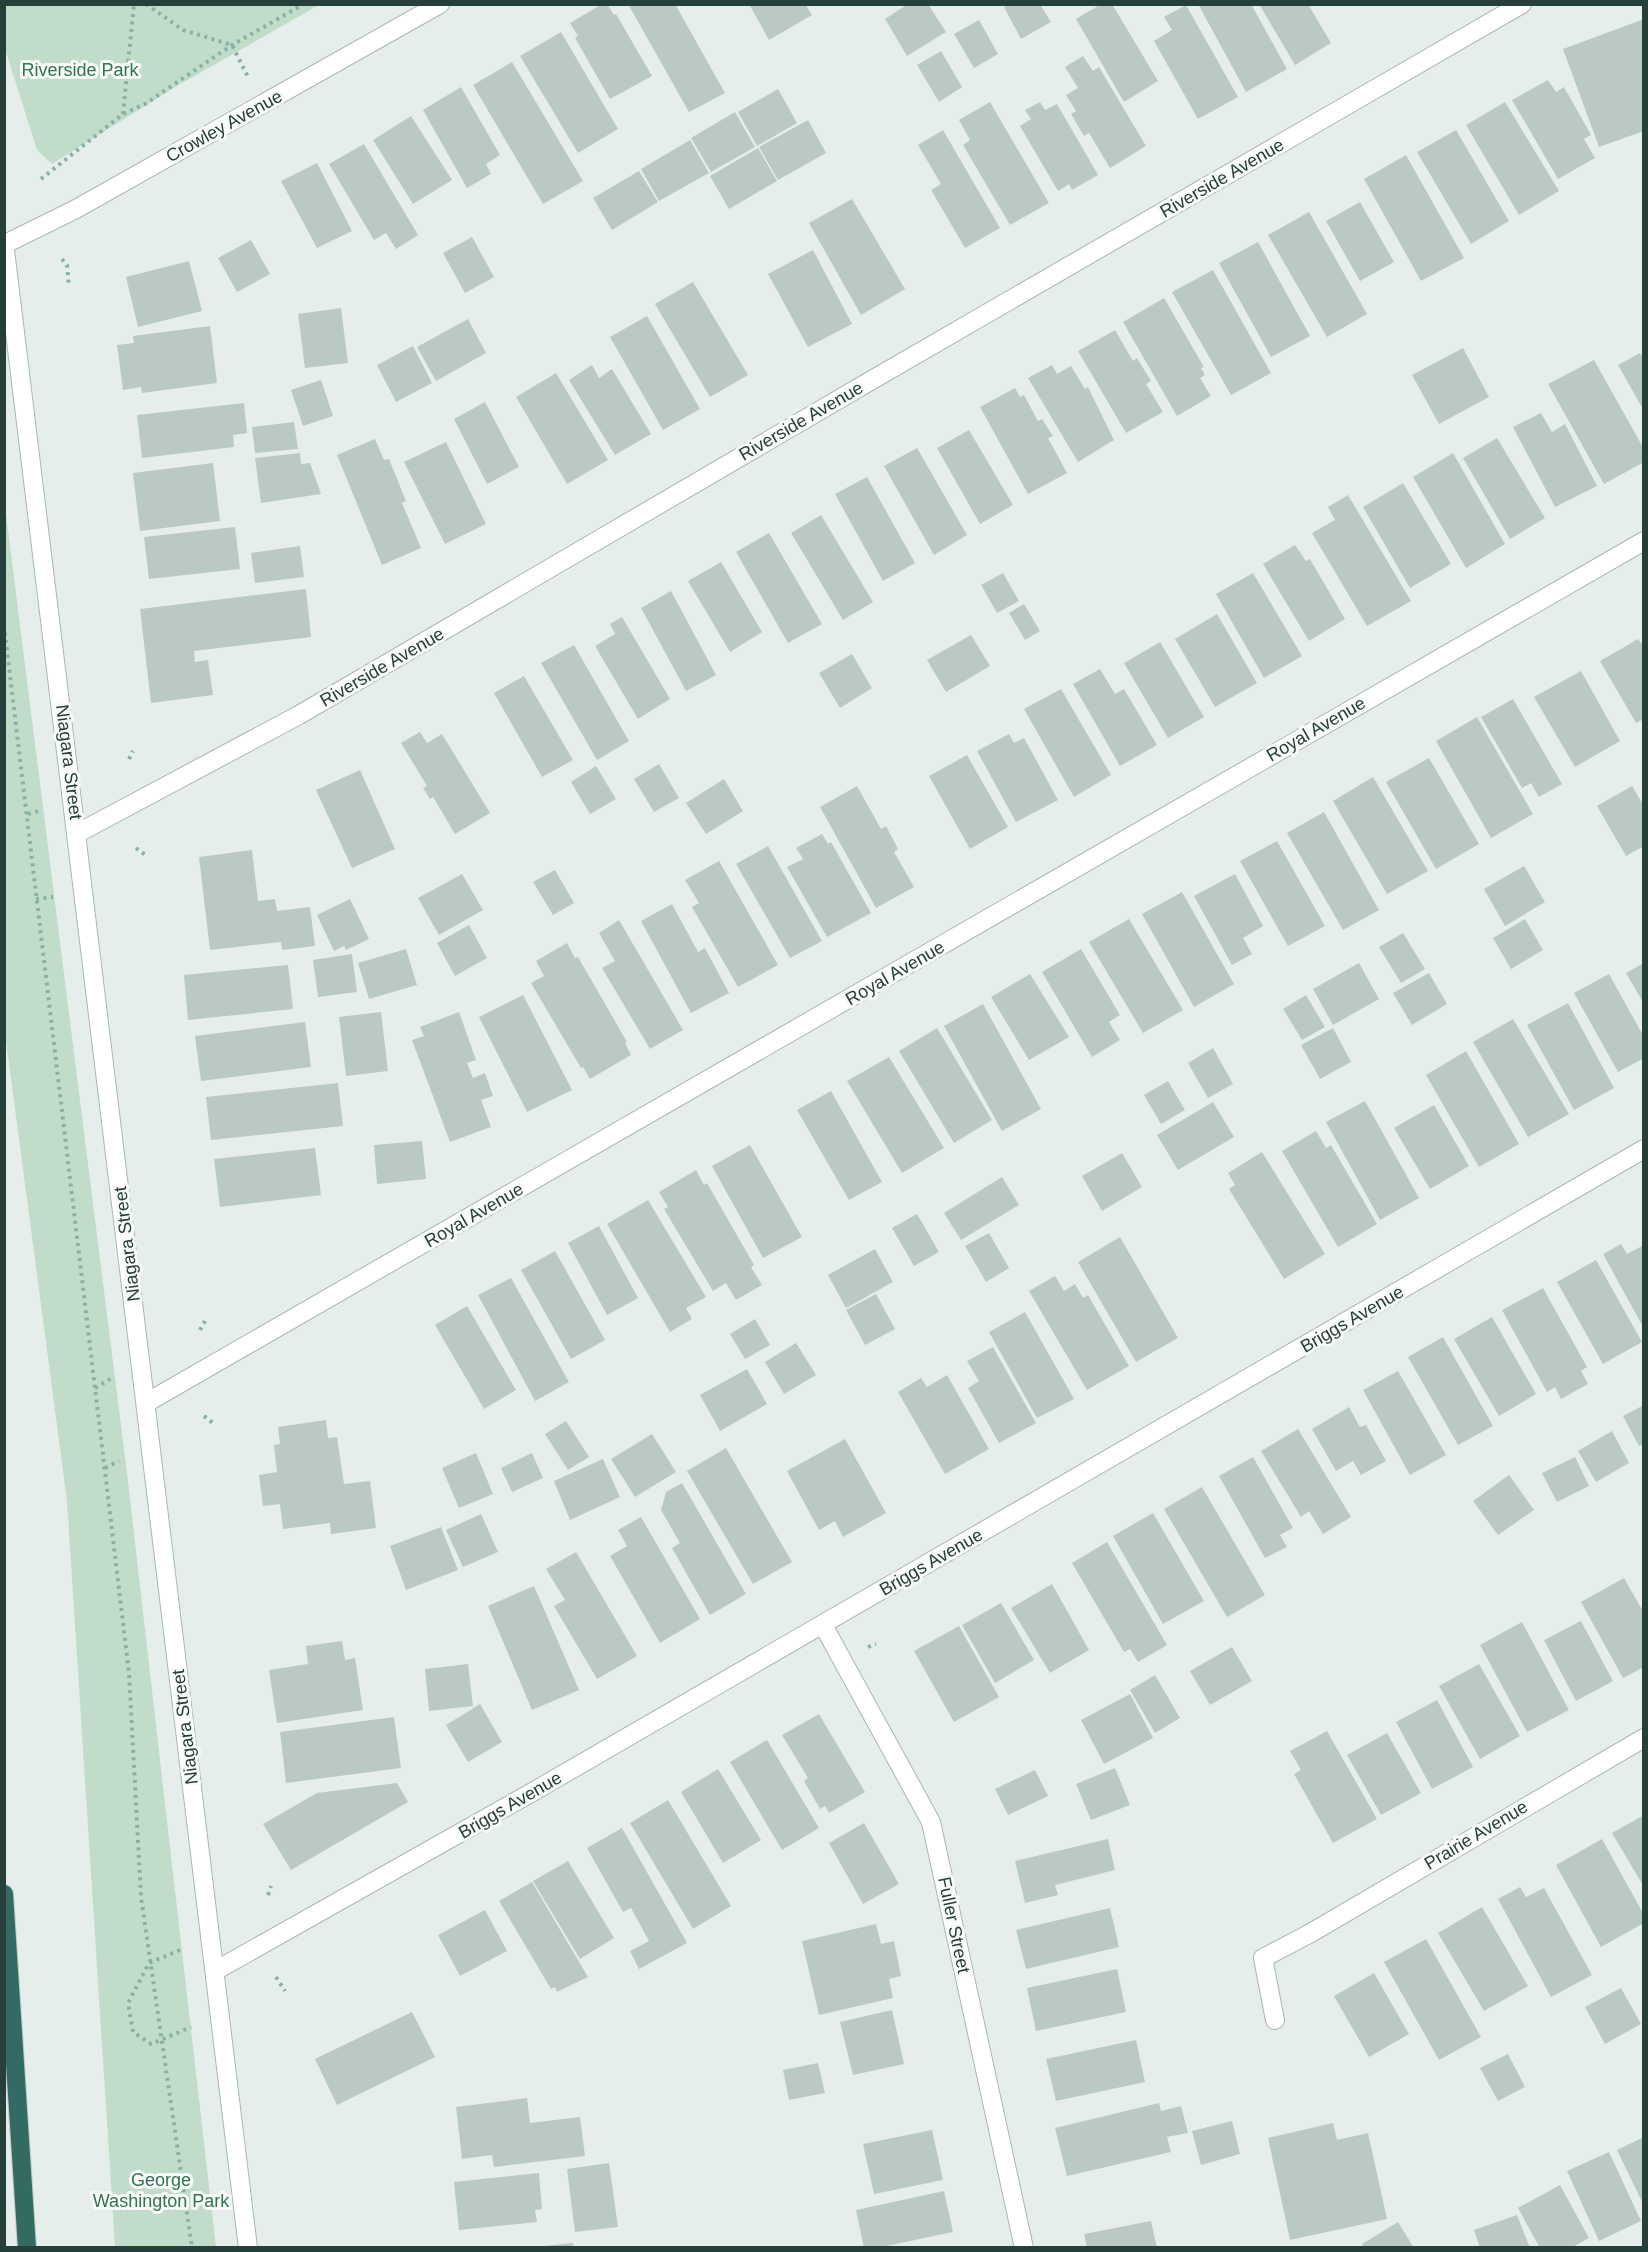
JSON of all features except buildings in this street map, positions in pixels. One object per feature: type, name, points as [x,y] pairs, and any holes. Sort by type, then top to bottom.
[{"type":"highway","points":[[4,1894],[27,2247]]},
{"type":"street","name":"Crowley Avenue","points":[[5,243],[76,210],[440,4]]},
{"type":"street","name":"Riverside Avenue","points":[[78,833],[299,715],[1522,4]]},
{"type":"street","name":"Niagara Street","points":[[5,243],[248,2247]]},
{"type":"street","name":"Royal Avenue","points":[[146,1403],[1644,541]]},
{"type":"street","name":"Briggs Avenue","points":[[215,1971],[303,1923],[823,1625],[1644,1149]]},
{"type":"street","name":"Fuller Street","points":[[823,1625],[931,1822],[1024,2247]]},
{"type":"street","name":"Prairie Avenue","points":[[1275,2020],[1263,1958],[1309,1934],[1644,1738]]},
{"type":"path","points":[[123,114],[134,4]]},
{"type":"path","points":[[147,4],[183,30],[232,45],[239,59]]},
{"type":"path","points":[[41,179],[123,114],[145,104],[232,45],[304,4]]},
{"type":"path","points":[[62,259],[67,265],[69,287]]},
{"type":"path","points":[[4,625],[129,1673],[141,1898],[160,2041],[192,2247]]},
{"type":"path","points":[[129,759],[133,751]]},
{"type":"path","points":[[28,814],[42,810]]},
{"type":"path","points":[[136,848],[147,856]]},
{"type":"path","points":[[36,899],[53,897]]},
{"type":"path","points":[[200,1330],[205,1321]]},
{"type":"path","points":[[95,1388],[113,1378]]},
{"type":"path","points":[[204,1416],[214,1424]]},
{"type":"path","points":[[105,1468],[119,1461]]},
{"type":"path","points":[[268,1895],[271,1886]]},
{"type":"path","points":[[180,1950],[149,1963],[128,2003],[133,2032],[151,2044],[192,2027]]},
{"type":"path","points":[[276,1977],[285,1991]]},
{"type":"green space","name":"Riverside Park","points":[[4,5],[319,5],[177,86],[52,164],[37,150],[5,49]]},
{"type":"green space","name":"George Washington Park","points":[[5,506],[127,1473],[216,2247],[115,2247],[67,1501],[4,1026]]}]
